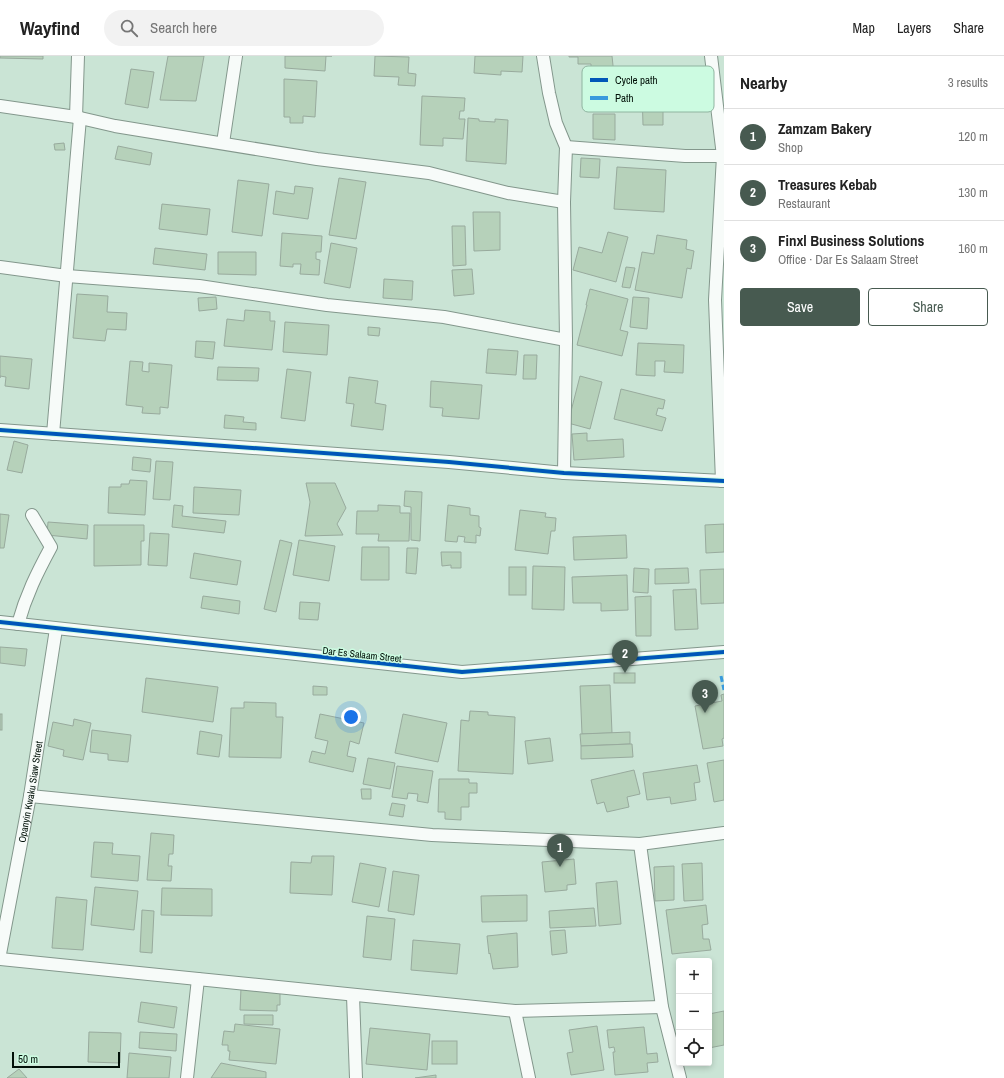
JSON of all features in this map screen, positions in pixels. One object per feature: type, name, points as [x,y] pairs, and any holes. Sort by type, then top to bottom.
[{"type":"street","points":[[54,434],[78,118],[78,56]]},
{"type":"street","points":[[223,144],[236,56]]},
{"type":"street","points":[[543,56],[556,123],[566,147],[564,202],[566,340],[564,473]]},
{"type":"street","points":[[711,56],[712,66]]},
{"type":"street","points":[[0,430],[433,461],[564,473],[723,481],[715,300],[723,156],[714,81]]},
{"type":"street","points":[[0,106],[318,159],[429,173],[508,193],[564,202]]},
{"type":"street","points":[[566,147],[685,156],[723,156]]},
{"type":"street","points":[[0,267],[67,276],[199,286],[327,305],[444,317],[566,340]]},
{"type":"street","points":[[18,624],[24,602],[51,547],[32,515]]},
{"type":"street","name":"Dar Es Salaam Street","points":[[0,622],[462,672],[724,652]]},
{"type":"street","name":"Opanyin Kwaku Siaw Street","points":[[0,954],[30,796],[56,629]]},
{"type":"street","points":[[30,796],[432,835],[640,844],[724,833]]},
{"type":"street","points":[[640,844],[662,1007],[680,1078]]},
{"type":"street","points":[[0,959],[515,1012],[662,1007]]},
{"type":"street","points":[[187,1078],[198,979]]},
{"type":"street","points":[[353,996],[356,1078]]},
{"type":"street","points":[[515,1012],[529,1078]]},
{"type":"building","points":[[0,56],[43,56],[43,59],[0,58]]},
{"type":"building","points":[[168,56],[204,56],[196,101],[160,100]]},
{"type":"building","points":[[285,56],[326,56],[325,71],[285,68]]},
{"type":"building","points":[[375,56],[409,57],[408,73],[416,74],[415,86],[398,85],[399,77],[374,76]]},
{"type":"building","points":[[475,56],[523,56],[522,72],[501,71],[501,75],[474,73]]},
{"type":"building","points":[[612,56],[613,66],[591,66],[591,64],[578,64],[578,57],[569,57]]},
{"type":"building","points":[[131,69],[154,72],[148,108],[125,104]]},
{"type":"building","points":[[284,79],[317,81],[315,117],[303,116],[303,123],[290,123],[290,117],[284,117]]},
{"type":"building","points":[[422,96],[465,98],[464,111],[460,111],[459,119],[465,119],[463,139],[443,138],[443,146],[420,145]]},
{"type":"building","points":[[643,112],[663,112],[663,125],[643,125]]},
{"type":"building","points":[[593,114],[615,114],[615,140],[593,139]]},
{"type":"building","points":[[468,118],[479,119],[479,121],[495,122],[495,119],[508,120],[506,164],[466,161]]},
{"type":"building","points":[[64,143],[65,150],[55,150],[54,144]]},
{"type":"building","points":[[118,146],[152,153],[150,165],[115,159]]},
{"type":"building","points":[[581,158],[600,159],[599,178],[580,177]]},
{"type":"building","points":[[617,167],[666,170],[664,212],[614,209]]},
{"type":"building","points":[[339,178],[366,182],[356,239],[329,235]]},
{"type":"building","points":[[238,180],[269,184],[262,236],[232,232]]},
{"type":"building","points":[[295,186],[313,188],[308,219],[273,214],[276,191],[294,194]]},
{"type":"building","points":[[162,204],[210,209],[207,235],[159,229]]},
{"type":"building","points":[[473,212],[500,212],[500,250],[474,251]]},
{"type":"building","points":[[452,226],[465,226],[466,265],[453,266]]},
{"type":"building","points":[[608,232],[628,237],[616,282],[573,270],[579,247],[602,253]]},
{"type":"building","points":[[282,233],[322,236],[321,252],[316,252],[316,259],[320,260],[319,275],[300,274],[301,264],[293,264],[293,267],[280,266]]},
{"type":"building","points":[[657,235],[687,240],[686,249],[694,251],[691,269],[687,268],[682,298],[635,290],[642,252],[654,254]]},
{"type":"building","points":[[331,243],[357,248],[350,288],[324,283]]},
{"type":"building","points":[[155,248],[207,254],[205,270],[153,264]]},
{"type":"building","points":[[218,252],[256,252],[256,275],[218,274]]},
{"type":"building","points":[[626,267],[635,268],[630,288],[622,287]]},
{"type":"building","points":[[472,269],[474,294],[454,296],[452,270]]},
{"type":"building","points":[[384,279],[413,281],[412,300],[383,298]]},
{"type":"building","points":[[590,289],[628,299],[620,330],[628,332],[622,356],[577,345]]},
{"type":"building","points":[[77,294],[108,296],[107,312],[127,313],[126,330],[107,329],[105,341],[73,338]]},
{"type":"building","points":[[216,297],[217,309],[199,311],[198,298]]},
{"type":"building","points":[[633,297],[649,298],[647,329],[630,327]]},
{"type":"building","points":[[245,310],[270,312],[270,321],[275,321],[272,350],[224,346],[227,319],[244,321]]},
{"type":"building","points":[[285,322],[329,325],[327,355],[283,352]]},
{"type":"building","points":[[368,327],[380,328],[379,336],[368,335]]},
{"type":"building","points":[[196,341],[215,342],[213,359],[195,357]]},
{"type":"building","points":[[638,343],[684,345],[683,373],[664,372],[665,361],[655,361],[655,376],[636,375]]},
{"type":"building","points":[[488,349],[518,351],[516,375],[486,373]]},
{"type":"building","points":[[524,355],[537,355],[536,379],[523,379]]},
{"type":"building","points":[[0,356],[32,359],[29,389],[5,386],[6,377],[0,376]]},
{"type":"building","points":[[130,361],[143,362],[142,371],[149,372],[149,363],[172,365],[168,408],[160,407],[160,414],[142,413],[143,407],[126,405]]},
{"type":"building","points":[[218,367],[259,368],[258,381],[217,380]]},
{"type":"building","points":[[287,369],[311,372],[305,421],[281,418]]},
{"type":"building","points":[[580,376],[602,382],[590,429],[568,423]]},
{"type":"building","points":[[349,377],[378,381],[375,403],[386,405],[383,430],[351,426],[354,404],[346,403]]},
{"type":"building","points":[[431,381],[482,385],[479,419],[442,416],[443,408],[430,407]]},
{"type":"building","points":[[621,389],[665,400],[663,409],[658,408],[656,415],[666,418],[662,431],[614,419]]},
{"type":"building","points":[[225,415],[244,417],[243,422],[256,423],[256,430],[224,428]]},
{"type":"building","points":[[587,433],[587,441],[623,439],[624,457],[574,460],[572,434]]},
{"type":"building","points":[[14,441],[28,445],[22,473],[7,470]]},
{"type":"building","points":[[133,457],[151,459],[150,472],[132,470]]},
{"type":"building","points":[[156,461],[173,462],[170,500],[153,499]]},
{"type":"building","points":[[130,480],[147,481],[145,515],[108,513],[109,487],[121,487],[121,484],[129,484]]},
{"type":"building","points":[[306,483],[335,483],[346,508],[337,524],[343,535],[305,536],[310,502]]},
{"type":"building","points":[[194,487],[241,490],[239,515],[193,513]]},
{"type":"building","points":[[405,491],[422,492],[420,541],[411,540],[411,507],[404,506]]},
{"type":"building","points":[[174,505],[183,506],[182,516],[226,521],[224,533],[172,527]]},
{"type":"building","points":[[378,505],[400,506],[400,513],[410,513],[409,541],[378,541],[379,534],[356,534],[357,511],[378,511]]},
{"type":"building","points":[[448,505],[470,508],[470,515],[479,516],[479,527],[481,528],[480,536],[476,535],[476,543],[464,542],[465,537],[458,536],[457,542],[445,541]]},
{"type":"building","points":[[520,510],[546,513],[545,517],[556,518],[555,531],[551,531],[548,554],[515,550]]},
{"type":"building","points":[[0,514],[9,515],[4,548],[0,548]]},
{"type":"building","points":[[48,522],[88,525],[87,539],[47,535]]},
{"type":"building","points":[[724,524],[724,552],[706,553],[705,525]]},
{"type":"building","points":[[94,525],[144,525],[144,541],[141,541],[141,565],[94,566]]},
{"type":"building","points":[[150,533],[169,534],[167,566],[148,565]]},
{"type":"building","points":[[626,535],[627,558],[574,560],[573,537]]},
{"type":"building","points":[[280,540],[292,543],[276,612],[264,609]]},
{"type":"building","points":[[299,540],[335,546],[329,581],[293,575]]},
{"type":"building","points":[[362,547],[389,547],[389,580],[361,580]]},
{"type":"building","points":[[407,548],[418,548],[416,574],[406,573]]},
{"type":"building","points":[[441,552],[461,552],[461,568],[451,568],[451,565],[442,566]]},
{"type":"building","points":[[194,553],[241,561],[237,585],[190,578]]},
{"type":"building","points":[[533,566],[565,567],[564,610],[532,609]]},
{"type":"building","points":[[509,567],[526,567],[526,595],[509,595]]},
{"type":"building","points":[[634,568],[649,569],[648,593],[633,592]]},
{"type":"building","points":[[688,568],[689,583],[655,584],[655,569]]},
{"type":"building","points":[[724,569],[724,603],[701,604],[700,570]]},
{"type":"building","points":[[627,575],[628,610],[601,611],[601,603],[573,603],[572,577]]},
{"type":"building","points":[[696,589],[698,629],[675,630],[673,590]]},
{"type":"building","points":[[203,596],[240,601],[239,614],[201,608]]},
{"type":"building","points":[[651,596],[651,636],[636,636],[635,597]]},
{"type":"building","points":[[300,602],[320,603],[318,620],[299,619]]},
{"type":"building","points":[[0,647],[27,649],[25,666],[0,663]]},
{"type":"building","points":[[614,673],[635,673],[635,683],[614,683]]},
{"type":"building","points":[[146,678],[218,687],[213,722],[142,712]]},
{"type":"building","points":[[610,685],[612,733],[582,734],[580,686]]},
{"type":"building","points":[[313,686],[327,687],[327,695],[313,695]]},
{"type":"building","points":[[724,694],[723,746],[703,749],[695,706],[722,701],[721,695]]},
{"type":"building","points":[[244,702],[276,703],[276,717],[283,717],[281,758],[229,757],[231,708],[244,708]]},
{"type":"building","points":[[470,711],[488,712],[488,715],[515,717],[513,774],[458,771],[461,720],[469,721]]},
{"type":"building","points":[[0,714],[2,714],[2,730],[0,730]]},
{"type":"building","points":[[320,714],[364,723],[359,744],[350,741],[347,756],[356,758],[353,772],[309,762],[312,751],[325,754],[328,741],[315,738]]},
{"type":"building","points":[[403,714],[447,723],[438,762],[395,753]]},
{"type":"building","points":[[74,719],[91,723],[83,760],[63,756],[64,750],[48,746],[53,722],[73,726]]},
{"type":"building","points":[[92,730],[131,735],[128,762],[108,760],[108,754],[90,752]]},
{"type":"building","points":[[200,731],[222,735],[219,757],[197,754]]},
{"type":"building","points":[[630,732],[630,744],[581,746],[580,734]]},
{"type":"building","points":[[550,738],[553,761],[528,764],[525,741]]},
{"type":"building","points":[[632,744],[633,757],[581,759],[581,746]]},
{"type":"building","points":[[368,758],[395,763],[390,789],[363,784]]},
{"type":"building","points":[[724,760],[724,800],[714,802],[707,763]]},
{"type":"building","points":[[697,765],[700,782],[694,783],[696,800],[671,804],[670,797],[647,800],[643,773]]},
{"type":"building","points":[[397,766],[433,771],[428,803],[417,801],[418,794],[408,793],[407,799],[392,797]]},
{"type":"building","points":[[634,770],[640,794],[627,797],[629,807],[607,812],[604,802],[597,804],[591,780]]},
{"type":"building","points":[[439,779],[469,779],[469,783],[477,783],[477,793],[469,793],[469,807],[461,807],[461,820],[445,819],[445,812],[438,812]]},
{"type":"building","points":[[361,789],[371,789],[371,799],[362,799]]},
{"type":"building","points":[[392,803],[405,805],[403,817],[389,815]]},
{"type":"building","points":[[151,833],[174,835],[173,854],[169,854],[168,866],[172,866],[171,881],[147,880]]},
{"type":"building","points":[[94,842],[113,843],[112,854],[140,856],[138,881],[91,877]]},
{"type":"building","points":[[312,856],[334,856],[332,895],[290,893],[291,862],[311,863]]},
{"type":"building","points":[[574,859],[576,884],[567,885],[567,890],[545,892],[542,862]]},
{"type":"building","points":[[360,863],[386,868],[379,907],[352,902]]},
{"type":"building","points":[[702,863],[703,900],[684,901],[682,864]]},
{"type":"building","points":[[674,866],[674,900],[655,901],[654,867]]},
{"type":"building","points":[[393,871],[419,875],[414,915],[388,911]]},
{"type":"building","points":[[617,881],[621,924],[599,926],[596,883]]},
{"type":"building","points":[[95,887],[138,891],[134,930],[91,925]]},
{"type":"building","points":[[162,888],[212,889],[212,916],[161,915]]},
{"type":"building","points":[[527,895],[527,921],[482,922],[481,896]]},
{"type":"building","points":[[56,897],[87,900],[83,950],[52,948]]},
{"type":"building","points":[[706,905],[708,924],[702,925],[703,939],[709,939],[711,950],[672,954],[666,910]]},
{"type":"building","points":[[594,908],[596,926],[550,928],[549,911]]},
{"type":"building","points":[[142,910],[154,911],[152,953],[140,952]]},
{"type":"building","points":[[367,916],[395,919],[391,960],[363,957]]},
{"type":"building","points":[[565,930],[567,953],[552,955],[550,931]]},
{"type":"building","points":[[517,933],[518,967],[493,969],[490,953],[489,954],[487,936]]},
{"type":"building","points":[[413,940],[460,944],[457,974],[411,970]]},
{"type":"building","points":[[241,988],[280,989],[280,1005],[277,1005],[277,1011],[240,1010]]},
{"type":"building","points":[[141,1002],[177,1007],[174,1028],[138,1022]]},
{"type":"building","points":[[724,1011],[724,1045],[712,1047],[712,1030],[712,1013]]},
{"type":"building","points":[[244,1015],[273,1015],[273,1025],[244,1024]]},
{"type":"building","points":[[235,1024],[280,1029],[276,1064],[229,1060],[230,1051],[228,1051],[228,1045],[222,1045],[224,1031],[234,1032]]},
{"type":"building","points":[[597,1026],[604,1070],[571,1075],[567,1053],[573,1052],[569,1030]]},
{"type":"building","points":[[644,1027],[647,1054],[657,1053],[658,1062],[647,1063],[648,1072],[615,1075],[613,1052],[615,1052],[614,1047],[609,1048],[607,1030]]},
{"type":"building","points":[[370,1028],[430,1034],[427,1070],[366,1064]]},
{"type":"building","points":[[89,1032],[121,1033],[120,1063],[88,1062]]},
{"type":"building","points":[[140,1032],[177,1034],[176,1051],[139,1048]]},
{"type":"building","points":[[432,1041],[457,1041],[457,1064],[432,1064]]},
{"type":"building","points":[[129,1053],[171,1057],[169,1078],[127,1078]]},
{"type":"building","points":[[221,1063],[266,1072],[266,1078],[211,1078]]},
{"type":"building","points":[[19,1069],[27,1078],[7,1078]]},
{"type":"building","points":[[436,1075],[436,1078],[415,1078]]},
{"type":"marked path","points":[[721,676],[724,690]]},
{"type":"cycle path","points":[[0,430],[449,462],[564,473],[724,481]]},
{"type":"cycle path","points":[[0,622],[462,672],[724,652]]},
{"type":"place","name":"Treasures Kebab","points":[[625,673]]},
{"type":"place","name":"Finxl Business Solutions","points":[[705,713]]},
{"type":"place","name":"Zamzam Bakery","points":[[560,867]]}]
